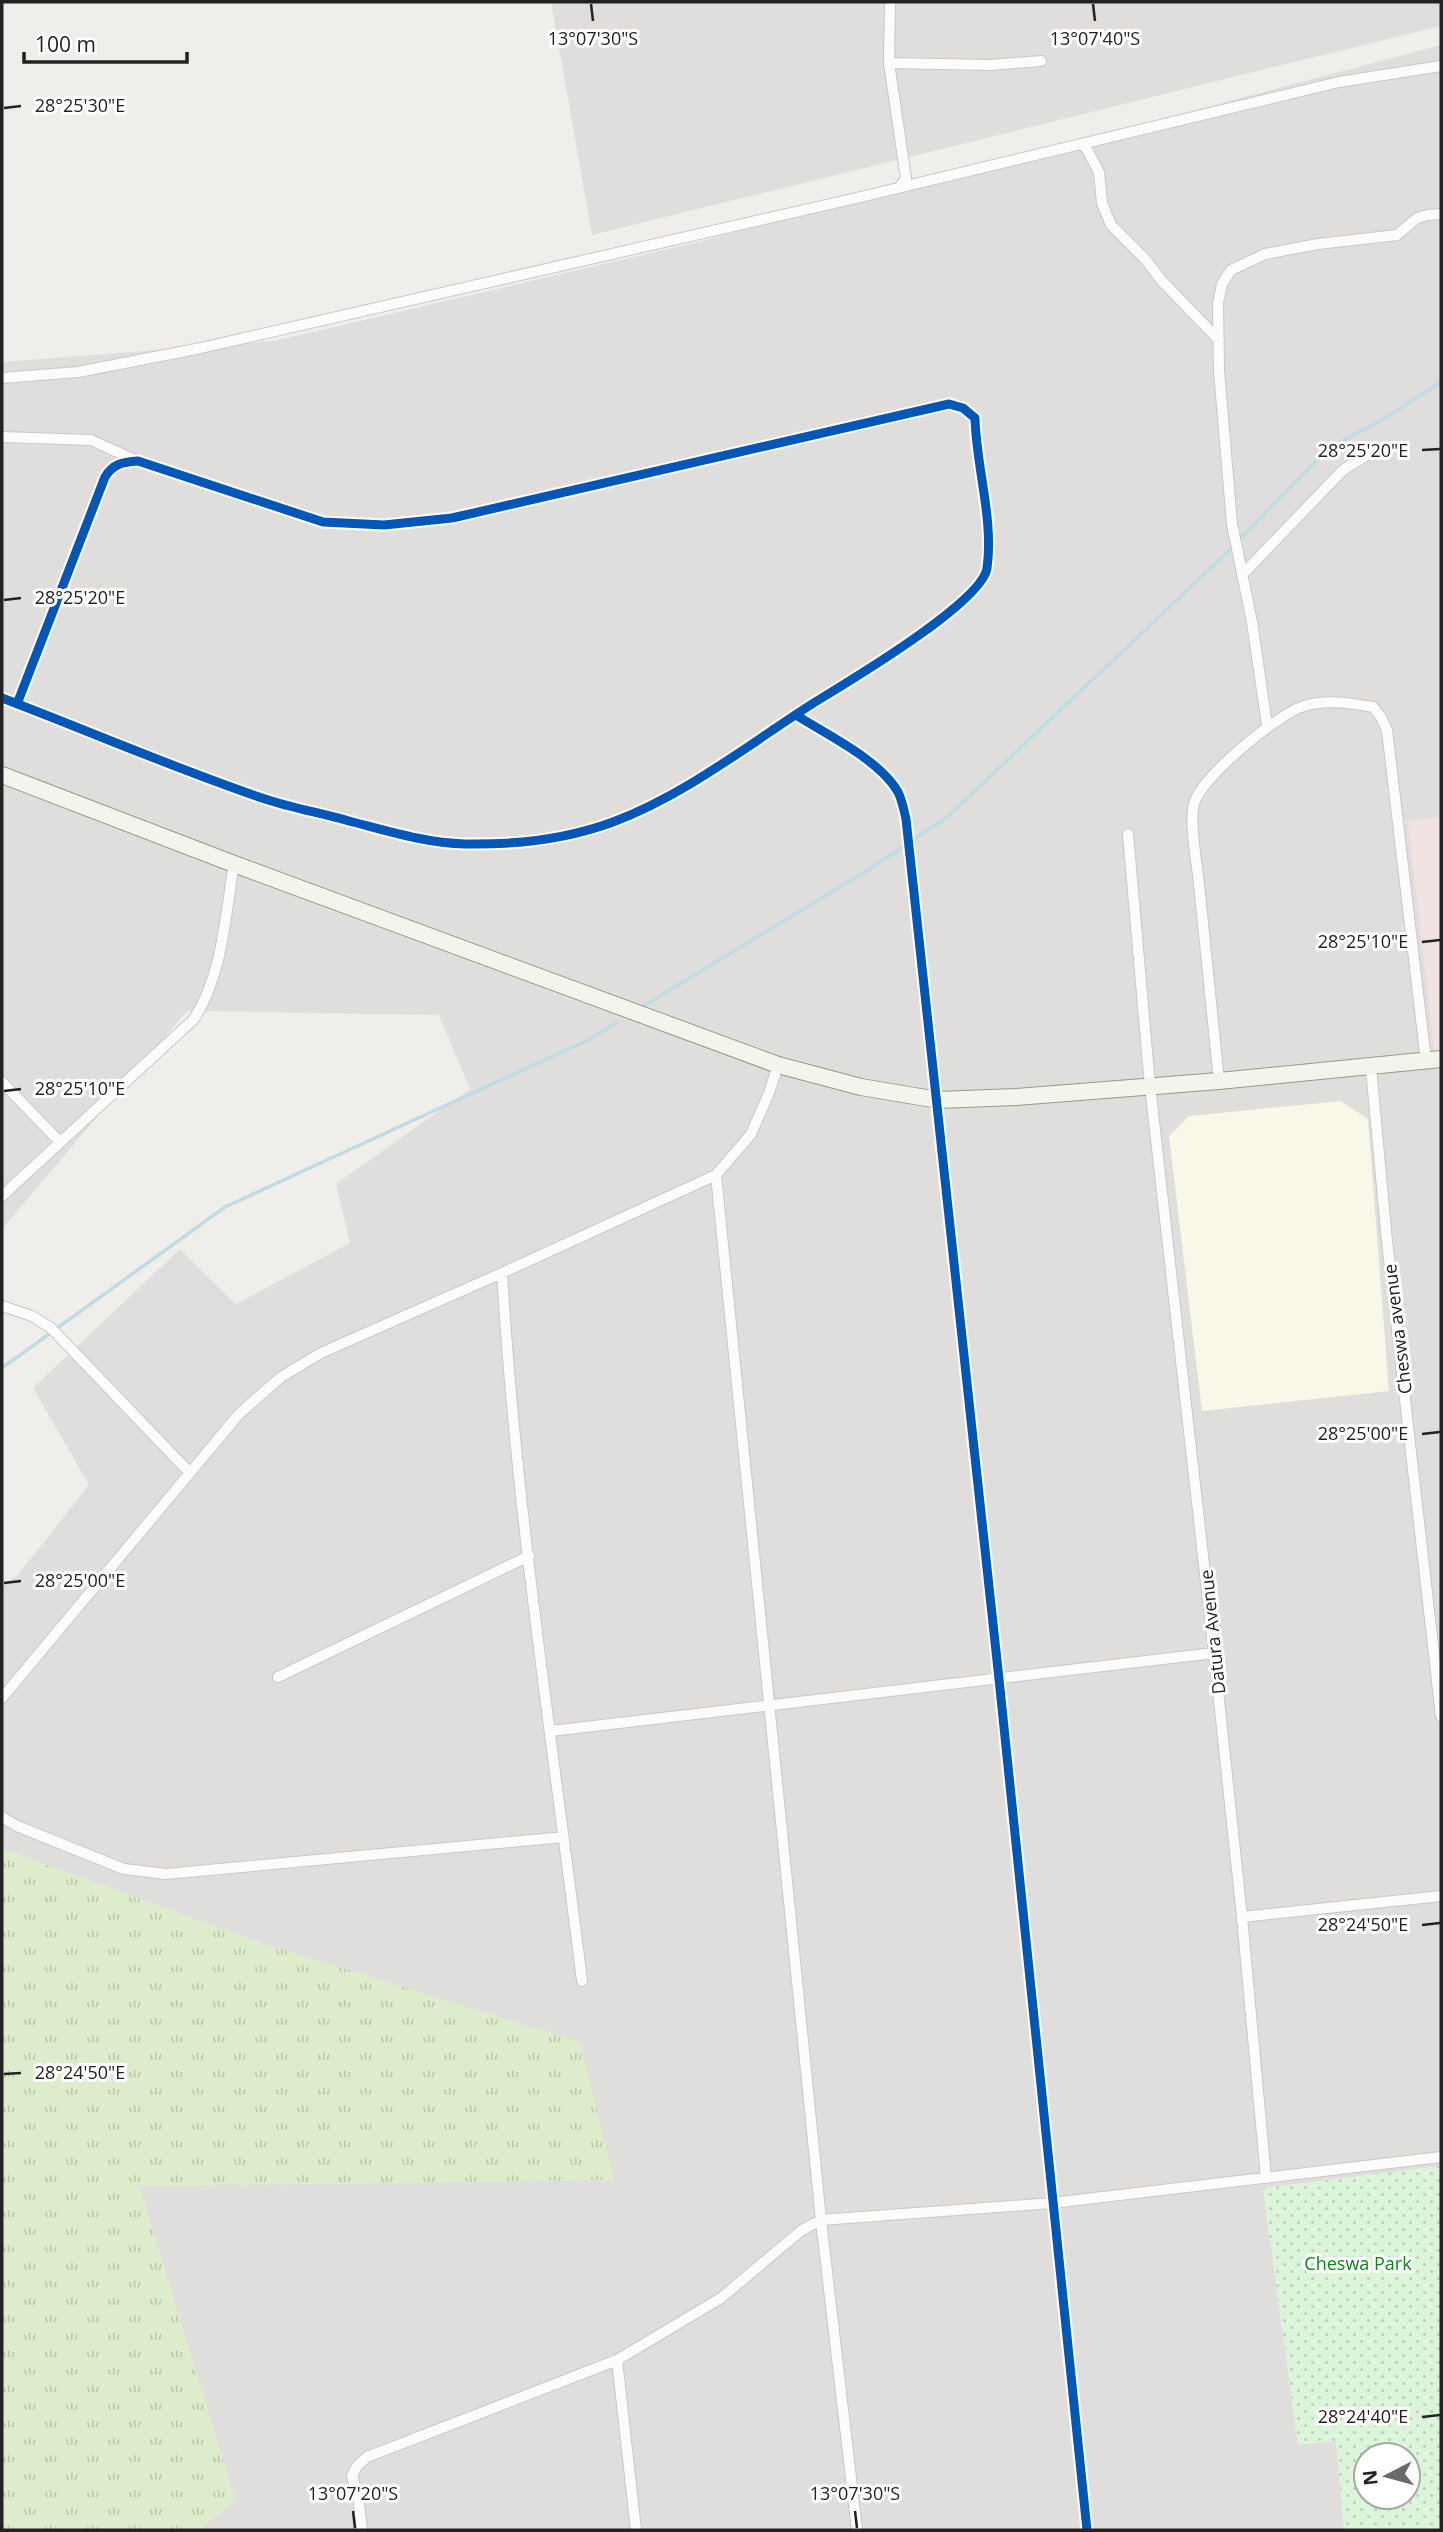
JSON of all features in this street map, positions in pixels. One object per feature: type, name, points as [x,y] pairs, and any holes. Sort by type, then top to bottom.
[{"type":"main road","points":[[2,775],[234,864],[778,1065],[861,1087],[938,1100],[1016,1097],[1371,1068],[1434,1060]]},
{"type":"street","points":[[890,2],[890,63],[906,178],[899,188]]},
{"type":"street","points":[[890,63],[990,65],[1041,61]]},
{"type":"street","points":[[2,378],[45,376],[137,362],[899,188],[1339,82],[1441,66]]},
{"type":"street","points":[[1084,144],[1099,172],[1102,203],[1111,225],[1219,340]]},
{"type":"street","points":[[1267,726],[1263,688],[1232,524],[1221,405],[1218,303],[1222,284],[1239,265],[1276,251],[1398,235],[1417,218],[1441,214]]},
{"type":"street","points":[[2,437],[91,440],[138,461],[323,522],[384,525],[452,518],[949,404],[963,408],[975,418],[988,535],[985,577],[945,616],[700,777],[652,805],[621,819],[539,840],[464,844],[409,837],[266,799],[2,698]]},
{"type":"street","points":[[1242,575],[1343,470],[1378,448]]},
{"type":"street","points":[[18,704],[104,477],[111,467],[117,464],[138,461]]},
{"type":"street","points":[[1219,1081],[1193,806],[1196,797],[1211,777],[1267,726],[1299,707],[1330,702],[1373,707],[1387,730],[1434,1060]]},
{"type":"street","points":[[796,715],[870,763],[891,783],[901,798],[908,835],[1087,2530]]},
{"type":"street","name":"Datura Avenue","points":[[1128,834],[1150,1086],[1214,1653],[1266,2178]]},
{"type":"street","points":[[2,1196],[194,1019],[205,1002],[213,979],[234,864]]},
{"type":"street","points":[[2,1698],[239,1414],[281,1377],[321,1353],[716,1175],[751,1135],[778,1065]]},
{"type":"street","name":"Cheswa avenue","points":[[1371,1068],[1387,1241],[1437,1629],[1441,1716]]},
{"type":"street","points":[[2,1082],[59,1142]]},
{"type":"street","points":[[716,1175],[821,2220],[857,2530]]},
{"type":"street","points":[[502,1273],[508,1365],[529,1556],[582,1981]]},
{"type":"street","points":[[2,1306],[32,1316],[51,1328],[190,1473]]},
{"type":"street","points":[[278,1677],[529,1556]]},
{"type":"street","points":[[551,1731],[1214,1653]]},
{"type":"street","points":[[2,1816],[17,1826],[124,1869],[166,1874],[564,1836]]},
{"type":"street","points":[[1242,1917],[1441,1896]]},
{"type":"street","points":[[362,2530],[358,2496],[352,2476],[357,2466],[367,2457],[617,2360],[721,2298],[802,2230],[821,2220],[1052,2203],[1441,2157]]},
{"type":"street","points":[[617,2360],[636,2530]]},
{"type":"shaded area","points":[[551,2],[1441,2],[1441,26],[592,235]]},
{"type":"shaded area","points":[[1441,45],[1441,817],[1408,821],[1435,1051],[1441,1051],[1441,2166],[1263,2188],[1298,2444],[1336,2441],[1344,2530],[198,2530],[235,2500],[139,2186],[614,2180],[261,1943],[2,1849],[2,1586],[17,1576],[89,1485],[33,1388],[180,1249],[236,1304],[350,1243],[336,1184],[470,1089],[439,1015],[187,1011],[2,1229],[2,362],[274,341],[698,242]]},
{"type":"shaded area","points":[[1441,817],[1441,1051],[1434,1051],[1408,821]]},
{"type":"shaded area","points":[[1341,1101],[1368,1119],[1389,1391],[1202,1411],[1169,1136],[1189,1116]]},
{"type":"green space","points":[[2,1849],[261,1943],[580,2042],[614,2180],[139,2186],[235,2500],[198,2530],[2,2530]]},
{"type":"green space","name":"Cheswa Park","points":[[1441,2166],[1441,2530],[1344,2530],[1336,2441],[1298,2445],[1263,2188]]},
{"type":"waterway","points":[[1242,537],[1329,448],[1382,420],[1441,382]]},
{"type":"waterway","points":[[642,1007],[871,868],[946,818],[1232,548]]},
{"type":"waterway","points":[[2,1368],[225,1207],[586,1041],[616,1023]]},
{"type":"cycle path","points":[[2,698],[35,711],[166,763],[265,799],[407,836],[450,843],[503,843],[559,837],[595,828],[640,811],[691,784],[910,641],[962,601],[979,583],[987,568],[989,550],[975,418],[963,408],[949,404],[452,518],[384,525],[323,522],[138,461],[123,463],[111,469],[105,477],[17,704]]},
{"type":"cycle path","points":[[796,715],[879,769],[898,792],[906,819],[1087,2530]]}]
